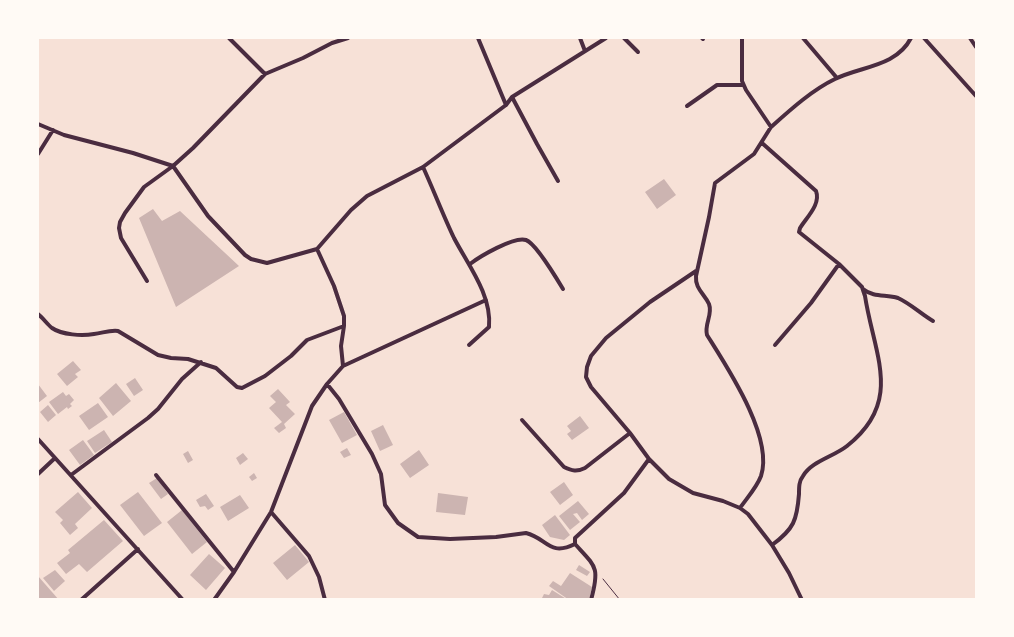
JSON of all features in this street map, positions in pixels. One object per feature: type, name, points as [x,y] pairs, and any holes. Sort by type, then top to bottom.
[{"type":"street","points":[[229,38],[265,74]]},
{"type":"street","points":[[146,282],[121,238],[119,228],[120,222],[144,187],[173,166],[215,127],[265,74],[332,43],[348,38]]},
{"type":"street","points":[[478,38],[506,104]]},
{"type":"street","points":[[580,38],[585,51]]},
{"type":"street","points":[[38,124],[173,166],[208,216],[244,255],[267,263],[316,249],[351,210],[367,196],[423,167],[506,104],[512,97],[606,38]]},
{"type":"street","points":[[624,38],[638,52]]},
{"type":"street","points":[[742,38],[743,85],[771,127]]},
{"type":"street","points":[[803,38],[837,78]]},
{"type":"street","points":[[740,508],[761,475],[763,456],[752,417],[734,379],[707,335],[706,327],[710,314],[710,305],[696,285],[696,271],[715,183],[754,154],[771,127],[814,92],[837,78],[884,62],[903,48],[911,38]]},
{"type":"street","points":[[924,38],[976,96]]},
{"type":"street","points":[[970,38],[976,47]]},
{"type":"street","points":[[687,106],[717,85],[743,85]]},
{"type":"street","points":[[512,97],[558,181]]},
{"type":"street","points":[[38,154],[53,130]]},
{"type":"street","points":[[762,143],[816,191],[818,200],[816,205],[799,232],[839,264],[873,295],[895,297],[907,302],[933,321]]},
{"type":"street","points":[[423,167],[454,238],[470,264],[486,300],[490,319],[489,327],[469,345]]},
{"type":"street","points":[[470,264],[494,249],[517,240],[526,240],[563,289]]},
{"type":"street","points":[[316,249],[334,286],[344,316],[341,346],[344,366]]},
{"type":"street","points":[[775,345],[839,264]]},
{"type":"street","points":[[696,271],[642,308],[606,338],[595,350],[589,362],[586,372],[588,382],[649,459],[669,479],[683,488],[740,508],[758,525],[789,573],[802,600]]},
{"type":"street","points":[[772,545],[795,521],[798,511],[800,481],[803,474],[850,444],[866,428],[877,409],[882,388],[881,373],[862,287]]},
{"type":"street","points":[[214,600],[234,572],[271,512],[312,406],[327,384],[344,366],[486,300]]},
{"type":"street","points":[[38,314],[54,329],[67,333],[93,334],[110,330],[118,331],[158,355],[201,362],[216,368],[237,387],[242,388],[265,376],[291,356],[307,340],[344,326]]},
{"type":"street","points":[[71,475],[148,418],[158,409],[182,379],[201,362]]},
{"type":"street","points":[[327,384],[344,407],[372,454],[381,474],[385,505],[398,524],[418,537],[450,540],[526,533],[553,549],[566,548],[574,544]]},
{"type":"street","points":[[522,420],[564,467],[572,471],[585,468],[630,433]]},
{"type":"street","points":[[38,439],[184,600]]},
{"type":"street","points":[[38,474],[55,458]]},
{"type":"street","points":[[591,600],[597,573],[594,565],[574,544],[574,538],[631,486],[649,459]]},
{"type":"street","points":[[156,475],[234,572]]},
{"type":"street","points":[[271,512],[310,556],[325,600]]},
{"type":"street","points":[[81,600],[138,549]]},
{"type":"path","points":[[597,573],[620,600]]},
{"type":"building","points":[[664,179],[676,195],[657,209],[645,192]]},
{"type":"building","points":[[153,209],[162,221],[180,211],[239,266],[176,307],[139,218]]},
{"type":"building","points":[[73,361],[81,370],[75,374],[78,377],[67,386],[57,374]]},
{"type":"building","points":[[135,378],[143,390],[134,396],[126,384]]},
{"type":"building","points":[[116,383],[131,401],[113,416],[99,398]]},
{"type":"building","points":[[38,384],[47,396],[38,403]]},
{"type":"building","points":[[278,389],[290,402],[286,405],[295,414],[284,424],[286,428],[279,433],[274,428],[282,422],[269,408],[276,402],[270,396]]},
{"type":"building","points":[[63,392],[66,396],[69,394],[74,400],[70,404],[72,406],[68,409],[67,407],[58,414],[49,402]]},
{"type":"building","points":[[98,403],[108,417],[89,430],[79,416]]},
{"type":"building","points":[[48,405],[56,415],[48,422],[40,412]]},
{"type":"building","points":[[344,412],[357,435],[342,443],[329,420]]},
{"type":"building","points":[[580,416],[589,428],[572,440],[567,434],[571,431],[567,426]]},
{"type":"building","points":[[383,425],[393,445],[380,451],[371,431]]},
{"type":"building","points":[[104,430],[112,442],[95,453],[87,441]]},
{"type":"building","points":[[83,440],[94,455],[80,465],[69,450]]},
{"type":"building","points":[[347,448],[351,455],[344,458],[340,452]]},
{"type":"building","points":[[419,450],[429,465],[410,478],[400,464]]},
{"type":"building","points":[[188,451],[193,460],[188,463],[183,454]]},
{"type":"building","points":[[243,453],[248,459],[240,465],[236,458]]},
{"type":"building","points":[[254,473],[257,478],[252,481],[249,477]]},
{"type":"building","points":[[157,478],[168,494],[161,499],[149,483]]},
{"type":"building","points":[[564,482],[573,495],[560,505],[550,492]]},
{"type":"building","points":[[78,492],[92,508],[75,524],[78,528],[70,535],[60,523],[63,520],[55,512]]},
{"type":"building","points":[[138,492],[162,523],[144,536],[120,505]]},
{"type":"building","points":[[438,493],[468,497],[465,515],[436,512]]},
{"type":"building","points":[[206,494],[214,506],[208,510],[205,506],[200,507],[196,500]]},
{"type":"building","points":[[240,495],[249,508],[228,521],[220,507]]},
{"type":"building","points":[[578,501],[589,514],[582,520],[577,513],[573,514],[580,522],[570,530],[559,516]]},
{"type":"building","points":[[182,510],[207,542],[192,554],[167,522]]},
{"type":"building","points":[[555,515],[570,535],[564,540],[550,537],[542,525]]},
{"type":"building","points":[[104,520],[123,541],[87,572],[79,564],[66,574],[57,563],[70,553],[68,550]]},
{"type":"building","points":[[295,545],[309,562],[287,580],[273,563]]},
{"type":"building","points":[[209,554],[225,568],[206,590],[190,575]]},
{"type":"building","points":[[579,565],[590,572],[587,576],[576,570]]},
{"type":"building","points":[[55,570],[65,581],[54,591],[43,578]]},
{"type":"building","points":[[570,573],[592,587],[589,600],[569,600],[549,586],[553,581],[561,586]]},
{"type":"building","points":[[38,576],[59,600],[38,600]]},
{"type":"building","points":[[552,590],[568,600],[541,600],[544,594],[549,595]]}]
